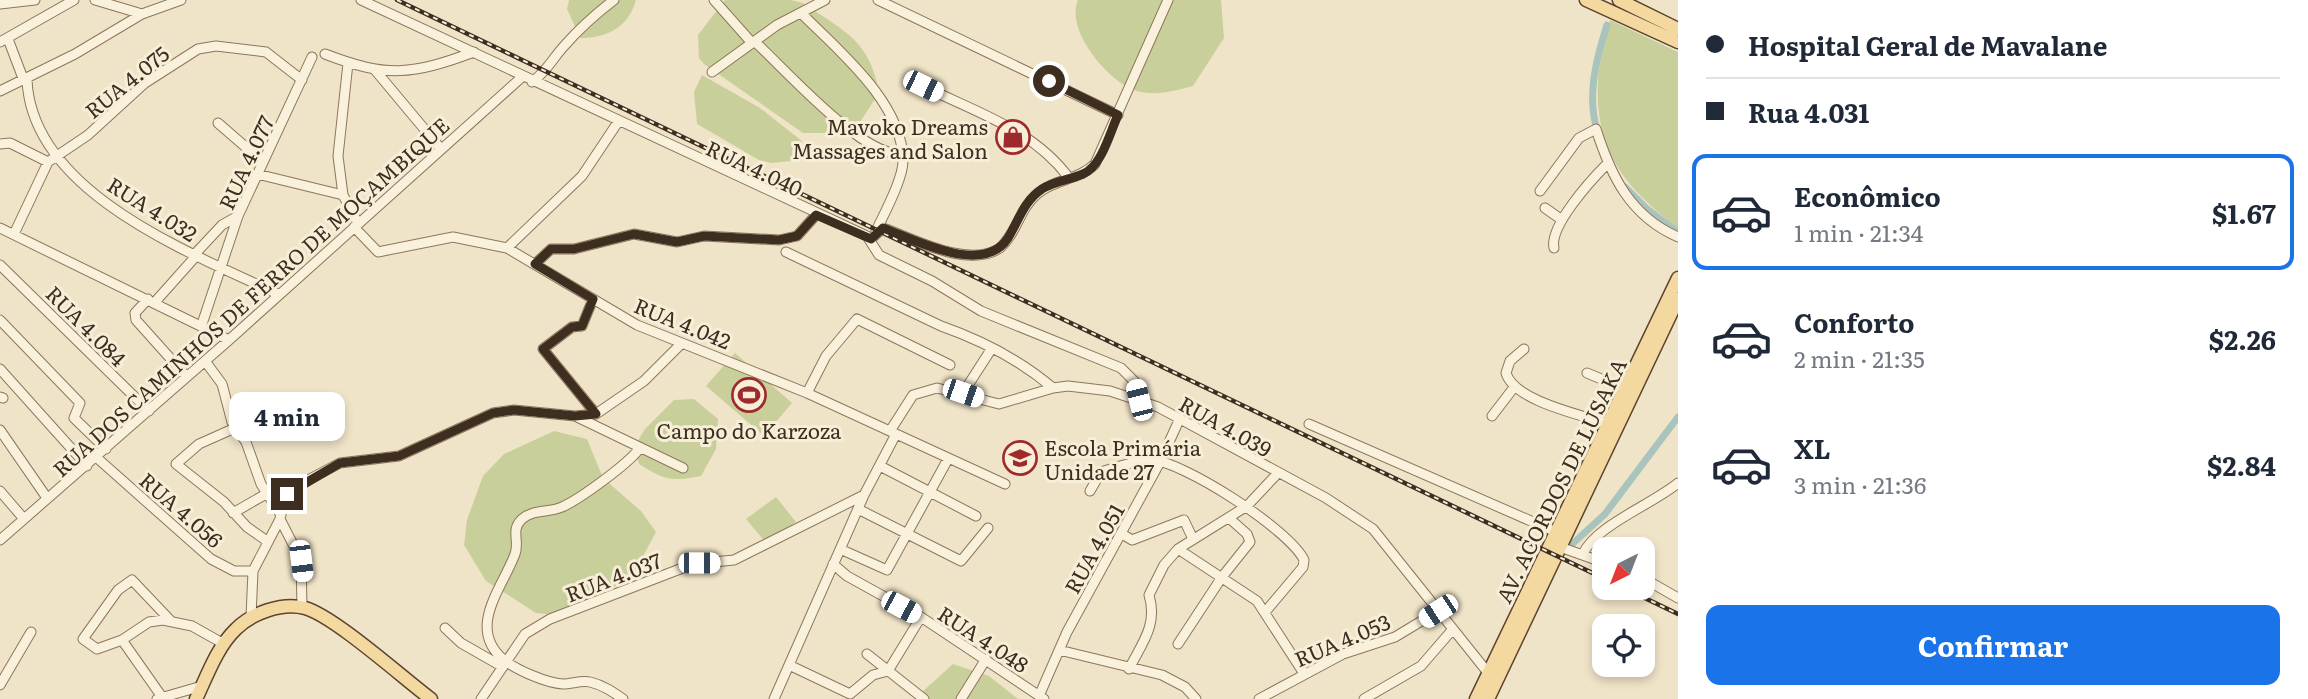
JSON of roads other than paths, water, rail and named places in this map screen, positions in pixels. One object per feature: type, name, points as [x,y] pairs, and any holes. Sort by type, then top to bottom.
[{"type":"main road","points":[[1586,0],[1678,42]]},
{"type":"main road","points":[[1619,0],[1678,29]]},
{"type":"main road","name":"AV. ACORDOS DE LUSAKA","points":[[1476,699],[1678,278]]},
{"type":"main road","name":"AV. ACORDOS DE LUSAKA","points":[[1488,699],[1678,299]]},
{"type":"main road","points":[[196,699],[224,644],[236,629],[251,617],[286,606],[314,611],[431,699]]},
{"type":"street","points":[[0,4],[35,0]]},
{"type":"street","points":[[4,40],[74,0]]},
{"type":"street","points":[[94,0],[142,14]]},
{"type":"street","points":[[0,90],[25,80],[142,14],[181,0]]},
{"type":"street","name":"RUA 4.040","points":[[362,0],[871,239],[875,251],[886,260],[932,281],[981,311],[1121,368],[1135,382],[1139,400]]},
{"type":"street","points":[[532,82],[553,64],[570,40],[614,0]]},
{"type":"street","points":[[714,0],[753,42],[833,116],[877,149],[901,154]]},
{"type":"street","points":[[712,72],[753,42],[825,0]]},
{"type":"street","points":[[878,0],[1118,115]]},
{"type":"street","points":[[871,239],[883,228],[940,251],[995,251],[1004,244],[1030,200],[1042,189],[1081,175],[1095,164],[1168,0]]},
{"type":"street","points":[[801,13],[884,100],[895,125],[903,162],[871,239]]},
{"type":"street","name":"RUA 4.032","points":[[4,40],[25,80],[32,113],[65,166],[111,208],[195,255],[278,294]]},
{"type":"street","name":"RUA 4.075","points":[[14,234],[48,162],[88,135],[145,83],[204,46],[267,52],[302,80]]},
{"type":"street","points":[[325,54],[375,70],[407,72],[474,52]]},
{"type":"street","name":"RUA 4.077","points":[[202,324],[237,216],[312,57]]},
{"type":"street","points":[[348,63],[338,156],[343,195],[356,225]]},
{"type":"street","points":[[375,70],[442,149]]},
{"type":"street","name":"RUA DOS CAMINHOS DE FERRO DE MOÇAMBIQUE","points":[[0,540],[87,466],[522,77]]},
{"type":"street","points":[[923,86],[1017,131],[1057,162],[1069,178]]},
{"type":"street","points":[[508,248],[582,176],[618,121]]},
{"type":"street","points":[[218,123],[263,162]]},
{"type":"street","points":[[1540,191],[1579,138],[1596,129],[1607,164],[1618,187],[1634,207],[1663,230],[1678,237]]},
{"type":"street","points":[[0,144],[10,143],[48,162]]},
{"type":"street","points":[[1555,248],[1553,234],[1607,164]]},
{"type":"street","points":[[257,174],[343,195]]},
{"type":"street","points":[[1545,208],[1562,220]]},
{"type":"street","points":[[535,264],[554,248],[574,249],[634,234],[677,242],[704,236],[791,239],[805,230],[816,215]]},
{"type":"street","points":[[187,377],[136,320],[135,313],[152,300],[222,225],[237,216]]},
{"type":"street","name":"RUA 4.042","points":[[356,225],[378,252],[453,237],[508,248],[637,325],[807,393],[1005,484]]},
{"type":"street","points":[[0,228],[202,324],[229,340]]},
{"type":"street","points":[[786,252],[992,348],[1032,371],[1053,388]]},
{"type":"street","name":"RUA 4.084","points":[[0,264],[149,411]]},
{"type":"street","points":[[593,299],[582,326],[572,327],[543,349],[596,414]]},
{"type":"street","points":[[807,393],[826,356],[857,319],[950,365]]},
{"type":"street","points":[[0,320],[80,402],[75,420],[106,449]]},
{"type":"street","points":[[251,617],[253,570],[280,517],[284,499],[292,488],[340,463],[399,456],[503,411],[575,416],[596,414],[644,381],[681,344]]},
{"type":"street","points":[[963,393],[992,348]]},
{"type":"street","points":[[1524,349],[1510,361],[1506,373],[1515,386],[1531,398],[1609,424]]},
{"type":"street","points":[[205,361],[222,384],[235,428],[249,449],[266,494],[301,561],[302,607]]},
{"type":"street","points":[[0,369],[87,466]]},
{"type":"street","points":[[1587,373],[1625,389]]},
{"type":"street","points":[[1492,416],[1515,386]]},
{"type":"street","name":"RUA 4.039","points":[[774,699],[893,433],[915,394],[937,388],[999,404],[1053,388],[1110,391],[1180,418],[1347,510],[1373,528],[1489,674]]},
{"type":"street","points":[[575,416],[683,468]]},
{"type":"street","name":"RUA 4.051","points":[[1042,697],[1059,650],[1122,534],[1180,418]]},
{"type":"street","points":[[1309,424],[1556,533]]},
{"type":"street","points":[[235,428],[199,444],[175,462],[189,478],[221,499],[233,513],[267,541]]},
{"type":"street","points":[[0,430],[47,498]]},
{"type":"street","points":[[504,664],[487,640],[488,620],[517,545],[515,528],[526,516],[571,502],[626,463],[639,449]]},
{"type":"street","name":"RUA 4.056","points":[[96,457],[211,559],[234,571],[253,570]]},
{"type":"street","points":[[840,549],[886,571],[948,459]]},
{"type":"street","points":[[1090,491],[1105,470],[1124,467],[1140,460],[1160,461],[1172,463],[1247,506],[1304,560],[1303,567],[1266,611]]},
{"type":"street","points":[[880,466],[976,516]]},
{"type":"street","points":[[1129,669],[1151,630],[1153,612],[1150,594],[1164,565],[1178,549],[1247,506],[1278,473]]},
{"type":"street","points":[[1583,555],[1586,547],[1605,530],[1653,502],[1678,483]]},
{"type":"street","points":[[0,491],[24,519]]},
{"type":"street","points":[[233,513],[266,494]]},
{"type":"street","name":"RUA 4.037","points":[[481,699],[525,634],[569,610],[694,564],[734,560],[864,495]]},
{"type":"street","points":[[858,509],[961,561],[988,528]]},
{"type":"street","points":[[1178,643],[1251,538],[1229,518]]},
{"type":"street","points":[[1122,534],[1133,540],[1185,520],[1193,539]]},
{"type":"street","points":[[1560,547],[1592,558]]},
{"type":"street","points":[[1178,549],[1222,577],[1266,611],[1272,625],[1304,672]]},
{"type":"street","name":"RUA 4.048","points":[[833,564],[863,586],[921,617],[1042,697]]},
{"type":"street","points":[[171,621],[132,580],[118,590],[83,639],[97,649],[122,640],[149,622],[171,621],[192,626],[224,644]]},
{"type":"street","points":[[1656,586],[1678,598]]},
{"type":"street","name":"RUA 4.053","points":[[1259,699],[1304,672],[1343,653],[1395,637],[1438,611]]},
{"type":"street","points":[[789,665],[851,696],[873,675],[888,671],[921,617]]},
{"type":"street","points":[[445,628],[461,643],[504,664],[559,683],[588,682],[599,685],[623,699]]},
{"type":"street","points":[[1364,699],[1421,666],[1453,629]]},
{"type":"street","points":[[0,685],[31,632]]},
{"type":"street","points":[[122,640],[159,698],[202,686]]},
{"type":"street","points":[[1059,650],[1175,680],[1196,699]]},
{"type":"street","points":[[867,654],[924,699]]},
{"type":"street","points":[[961,699],[986,659]]},
{"type":"waterway","points":[[1598,133],[1594,120],[1594,79],[1607,25]]},
{"type":"waterway","points":[[1625,187],[1646,208],[1678,232]]},
{"type":"waterway","points":[[1571,551],[1569,547],[1605,514],[1678,417]]},
{"type":"railway","points":[[397,0],[1592,573]]},
{"type":"railway","points":[[1649,600],[1678,614]]},
{"type":"place","name":"Mavoko Dreams Massages and Salon","points":[[1013,137]]},
{"type":"place","name":"Campo do Karzoza","points":[[749,395]]},
{"type":"place","name":"Escola Primária Unidade 27","points":[[1020,458]]}]
